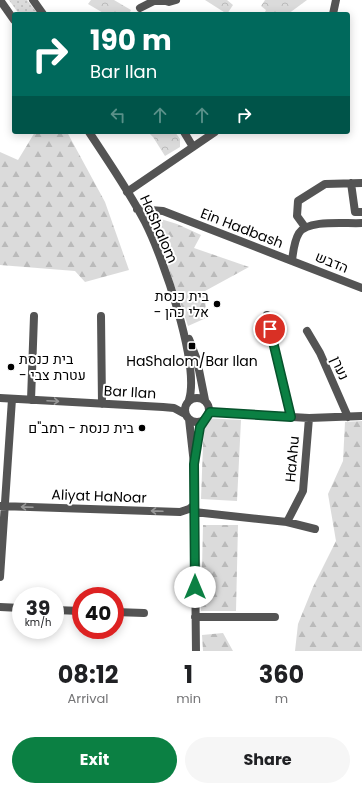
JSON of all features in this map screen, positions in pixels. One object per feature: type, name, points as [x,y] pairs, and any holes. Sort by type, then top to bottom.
[{"type":"street","points":[[0,0],[12,17]]},
{"type":"street","points":[[33,0],[42,12]]},
{"type":"street","points":[[138,11],[145,0]]},
{"type":"street","points":[[138,11],[154,1],[176,0]]},
{"type":"street","points":[[333,12],[336,0]]},
{"type":"street","name":"HaShalom","points":[[90,134],[128,192],[158,254],[181,322],[197,360],[205,400]]},
{"type":"street","points":[[185,134],[193,147]]},
{"type":"street","points":[[128,192],[212,134]]},
{"type":"street","points":[[351,183],[355,212],[362,212]]},
{"type":"street","points":[[362,183],[325,184],[298,201],[297,216],[305,227],[313,224],[362,223]]},
{"type":"street","name":"Ein Hadbash","points":[[137,209],[163,211],[292,261],[294,246],[299,233],[305,227]]},
{"type":"street","name":"הדבש","points":[[292,261],[362,288]]},
{"type":"street","points":[[267,315],[291,417]]},
{"type":"street","points":[[30,400],[34,316]]},
{"type":"street","points":[[101,316],[102,404]]},
{"type":"street","name":"HaShalom","points":[[181,322],[192,376],[192,388],[189,400]]},
{"type":"street","name":"נערן","points":[[307,331],[320,353],[348,417]]},
{"type":"street","points":[[194,464],[186,405],[189,400],[195,397],[205,400],[208,404],[210,412]]},
{"type":"street","name":"Bar Ilan","points":[[0,398],[174,408],[187,416]]},
{"type":"street","points":[[0,577],[2,506],[12,399]]},
{"type":"street","points":[[210,412],[309,418],[362,416]]},
{"type":"street","points":[[196,651],[194,464],[198,434],[203,421],[210,412]]},
{"type":"street","points":[[187,416],[195,422],[203,421]]},
{"type":"street","name":"HaAhu","points":[[287,522],[303,491],[309,418]]},
{"type":"street","name":"Aliyat HaNoar","points":[[2,506],[180,512],[194,509]]},
{"type":"street","points":[[194,509],[287,522],[315,529]]},
{"type":"street","points":[[0,607],[12,608]]},
{"type":"street","points":[[124,612],[144,613]]},
{"type":"street","points":[[195,617],[275,617]]},
{"type":"green space","points":[[9,0],[27,0],[36,12],[18,12]]},
{"type":"green space","points":[[91,0],[114,0],[131,10],[130,12],[102,12],[88,4]]},
{"type":"green space","points":[[205,0],[227,0],[233,5],[228,12],[224,12]]},
{"type":"green space","points":[[265,0],[307,0],[291,12],[265,12],[266,10],[261,6]]},
{"type":"green space","points":[[34,134],[68,134],[105,202],[129,270],[85,282],[75,271],[0,265],[0,152],[18,160]]},
{"type":"green space","points":[[150,134],[176,134],[180,139],[180,147],[165,156]]},
{"type":"green space","points":[[151,216],[177,224],[201,235],[194,248],[249,267],[205,291],[206,318],[188,326]]},
{"type":"green space","points":[[204,418],[241,420],[237,501],[201,499]]},
{"type":"green space","points":[[362,421],[362,651],[295,651],[298,624],[313,587],[336,541],[328,494],[343,461],[345,422]]},
{"type":"green space","points":[[203,525],[238,525],[236,611],[201,611]]},
{"type":"green space","points":[[223,633],[233,651],[203,651],[202,635]]},
{"type":"place","name":"בית כנסת - אלי כהן","points":[[217,304]]},
{"type":"place","name":"HaShalom/Bar Ilan","points":[[192,346]]},
{"type":"place","name":"בית כנסת - עטרת צבי","points":[[11,367]]},
{"type":"place","name":"בית כנסת - רמב\"ם","points":[[142,428]]},
{"type":"route","points":[[195,587],[194,464],[198,434],[203,421],[210,412],[236,412],[291,417],[270,329]]}]
